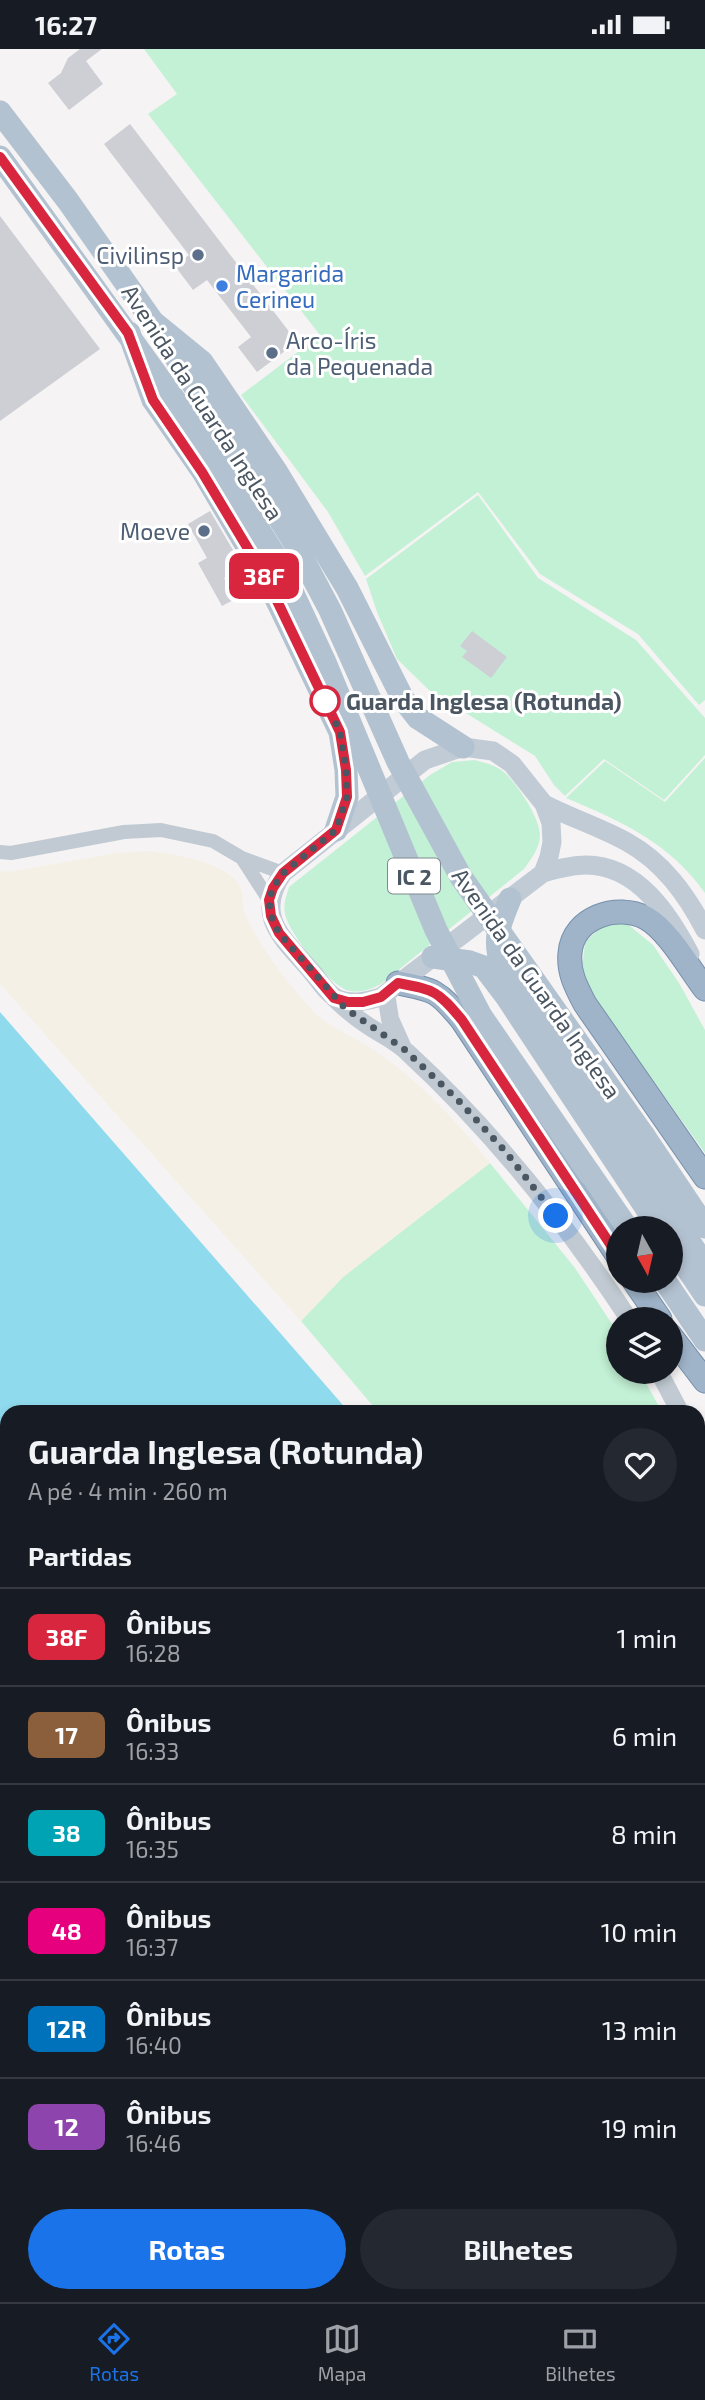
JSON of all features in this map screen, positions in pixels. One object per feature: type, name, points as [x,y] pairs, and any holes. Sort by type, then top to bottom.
[{"type":"highway","points":[[705,987],[662,932],[648,919],[633,913],[614,912],[600,915],[584,923],[574,937],[570,951],[570,968],[572,980],[585,1004],[705,1177]]},
{"type":"highway","points":[[392,988],[423,987],[442,996],[462,1020],[606,1238]]},
{"type":"highway","points":[[683,1352],[705,1381]]},
{"type":"main road","name":"Avenida da Guarda Inglesa","points":[[0,112],[68,201],[153,321],[293,540],[330,610],[398,762],[461,877],[705,1227]]},
{"type":"main road","name":"Avenida da Guarda Inglesa","points":[[0,157],[187,417],[276,557],[324,660],[436,930],[481,1016],[619,1216]]},
{"type":"main road","points":[[153,321],[202,362],[276,471],[347,588],[403,699],[418,718],[463,747],[493,751],[512,764],[544,803],[551,824],[552,842],[550,857],[543,873]]},
{"type":"main road","points":[[128,333],[153,400],[202,472],[268,582],[340,732],[347,797],[336,830]]},
{"type":"main road","points":[[463,747],[425,760],[283,873],[273,888],[269,900],[271,916],[279,933],[334,998],[363,1002],[392,988],[543,873],[568,866],[588,865],[623,874],[645,889],[678,932],[705,987]]},
{"type":"main road","points":[[544,803],[629,843],[657,863],[690,902],[705,930]]},
{"type":"main road","points":[[510,899],[496,938],[502,965],[705,1265]]},
{"type":"main road","points":[[433,957],[470,962],[484,967],[651,1216]]},
{"type":"main road","points":[[683,1263],[705,1295]]},
{"type":"main road","points":[[672,1293],[705,1340]]},
{"type":"street","points":[[0,852],[11,853],[124,832],[162,830],[213,841],[242,858],[283,873]]},
{"type":"street","points":[[242,858],[269,900]]},
{"type":"street","points":[[392,988],[394,1032],[404,1049]]},
{"type":"street","points":[[334,998],[365,1024],[404,1049],[458,1100],[505,1151],[590,1260],[621,1307]]},
{"type":"street","points":[[665,1384],[676,1405]]},
{"type":"green space","points":[[144,49],[705,49],[705,700],[699,705],[638,634],[540,574],[478,492],[365,576],[328,512],[241,395],[320,335],[148,114],[177,94]]},
{"type":"green space","points":[[478,495],[538,578],[636,640],[705,718],[705,755],[664,800],[604,759],[565,796],[554,785],[535,756],[429,690],[397,659],[366,579]]},
{"type":"green space","points":[[705,758],[705,893],[676,860],[643,835],[566,798],[605,761],[665,802]]},
{"type":"green space","points":[[475,760],[505,773],[527,802],[539,828],[540,840],[535,853],[524,869],[381,984],[358,991],[342,988],[312,959],[288,923],[284,907],[289,887],[430,775],[452,762]]},
{"type":"green space","points":[[625,922],[653,945],[679,983],[705,1030],[705,1153],[592,995],[582,968],[585,943],[601,926]]},
{"type":"green space","points":[[490,1163],[575,1268],[606,1315],[606,1384],[647,1384],[658,1405],[372,1405],[301,1321],[343,1277]]},
{"type":"sand","points":[[149,851],[197,860],[231,875],[240,887],[245,914],[259,940],[284,977],[312,1010],[407,1075],[451,1117],[490,1163],[343,1277],[301,1321],[0,984],[0,871],[9,872],[118,853]]},
{"type":"water","points":[[0,1012],[343,1405],[0,1405]]},
{"type":"building","points":[[80,49],[102,49],[86,61],[103,84],[69,110],[48,83],[61,73],[68,58]]},
{"type":"building","points":[[130,124],[297,342],[257,372],[238,347],[251,337],[207,280],[193,290],[175,266],[189,255],[104,144]]},
{"type":"building","points":[[0,216],[100,349],[0,421]]},
{"type":"building","points":[[210,511],[243,567],[224,578],[235,599],[222,606],[198,563],[207,558],[188,524]]},
{"type":"building","points":[[472,631],[507,657],[491,678],[462,657],[467,651],[460,646]]},
{"type":"bus line","name":"38F","points":[[0,157],[128,333],[153,400],[202,472],[268,582],[340,732],[347,797],[336,830],[283,873],[273,888],[269,900],[271,916],[279,933],[334,998],[363,1002],[381,997],[398,983],[423,987],[442,996],[462,1020],[606,1238]]},
{"type":"place","name":"Civilinsp","points":[[198,255]]},
{"type":"place","name":"Margarida Cerineu","points":[[222,286]]},
{"type":"place","name":"Arco-Íris da Pequenada","points":[[272,353]]},
{"type":"place","name":"Moeve","points":[[204,531]]},
{"type":"place","name":"Guarda Inglesa (Rotunda)","points":[[325,701]]},
{"type":"route","points":[[325,701],[340,732],[347,797],[336,830],[283,873],[273,888],[269,900],[271,916],[279,933],[334,998],[365,1024],[404,1049],[458,1100],[505,1151],[556,1216]]}]
